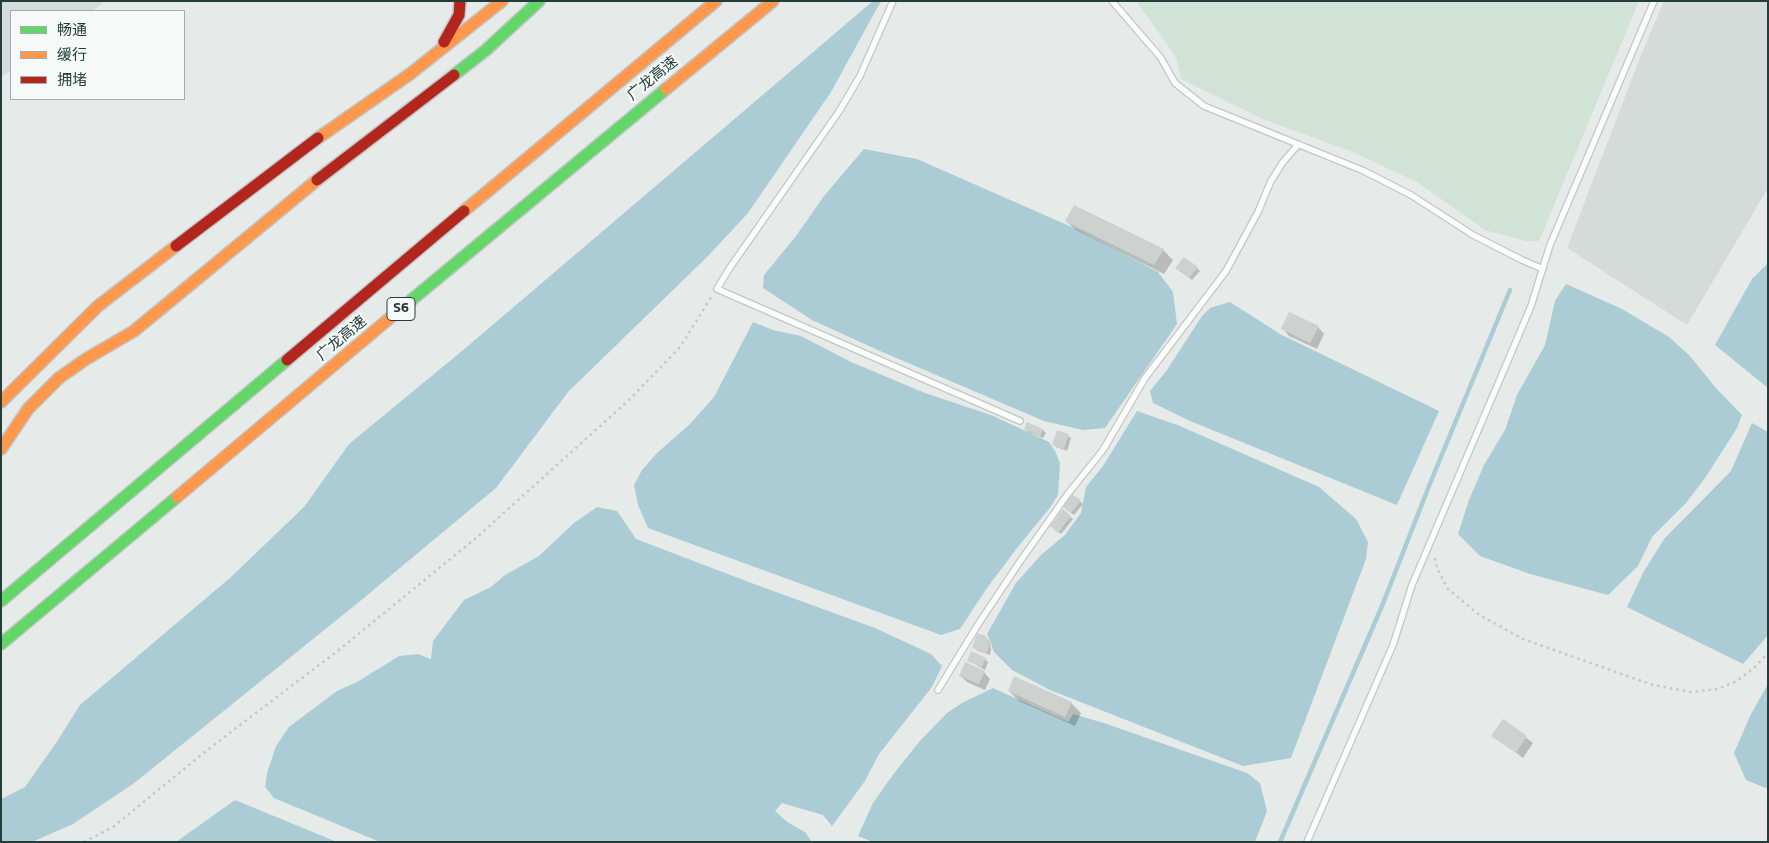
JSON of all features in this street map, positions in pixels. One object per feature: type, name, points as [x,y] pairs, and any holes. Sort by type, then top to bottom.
[{"type":"highway","points":[[438,52],[459,15],[460,1]]},
{"type":"highway","points":[[1,402],[98,306],[121,286],[300,151],[410,74],[502,1]]},
{"type":"highway","points":[[1,449],[28,409],[59,378],[92,355],[134,331],[321,176],[486,50],[539,1]]},
{"type":"highway","name":"广龙高速","points":[[1,601],[716,1]]},
{"type":"highway","name":"广龙高速","points":[[1,644],[571,166],[773,1]]},
{"type":"lane","points":[[893,1],[860,76],[840,110],[717,289],[1020,421]]},
{"type":"lane","points":[[1112,1],[1161,58],[1176,83],[1204,106],[1364,170],[1411,195],[1473,235],[1543,269]]},
{"type":"lane","points":[[1307,842],[1393,645],[1412,585],[1432,542],[1531,306],[1550,246],[1654,1]]},
{"type":"lane","points":[[938,690],[1008,579],[1067,495],[1103,450],[1145,378],[1226,271],[1258,212],[1271,182],[1283,162],[1298,145]]},
{"type":"path","points":[[84,842],[113,827],[206,751],[340,649],[476,538],[629,400],[680,347],[717,289]]},
{"type":"path","points":[[1432,542],[1437,568],[1448,589],[1478,614],[1523,639],[1650,684],[1690,692],[1718,689],[1737,681],[1755,667],[1768,653]]},
{"type":"shaded area","points":[[1,1],[105,1],[93,10],[10,10],[10,72],[1,76]]},
{"type":"shaded area","points":[[1664,1],[1768,1],[1768,188],[1687,325],[1567,248],[1640,58]]},
{"type":"green space","points":[[1136,1],[1639,1],[1539,241],[1526,241],[1485,230],[1417,182],[1353,152],[1265,120],[1181,79],[1176,57]]},
{"type":"water","points":[[873,1],[881,1],[831,92],[748,213],[708,256],[568,392],[496,488],[359,602],[133,784],[73,824],[32,842],[1,842],[1,799],[25,787],[80,705],[231,577],[304,507],[349,444],[462,351]]},
{"type":"water","points":[[864,149],[917,159],[1074,228],[1158,272],[1173,292],[1177,324],[1105,428],[1083,430],[1044,421],[812,320],[763,288],[764,275],[796,236],[824,196]]},
{"type":"water","points":[[1768,263],[1768,388],[1715,345],[1752,279]]},
{"type":"water","points":[[1566,284],[1622,309],[1669,337],[1690,356],[1715,387],[1742,415],[1737,428],[1705,478],[1686,503],[1652,537],[1638,566],[1608,595],[1530,574],[1480,556],[1458,534],[1469,500],[1484,465],[1505,430],[1517,395],[1545,345],[1555,301]]},
{"type":"water","points":[[1230,302],[1280,334],[1439,411],[1397,505],[1190,421],[1153,403],[1150,391],[1167,370],[1202,316],[1210,308]]},
{"type":"water","points":[[753,322],[773,330],[801,336],[851,362],[925,393],[991,415],[1049,442],[1060,463],[1058,495],[987,588],[960,629],[941,635],[648,528],[638,505],[634,485],[642,470],[657,453],[690,424],[714,397]]},
{"type":"water","points":[[1137,411],[1180,426],[1319,487],[1356,519],[1368,542],[1366,559],[1291,758],[1243,766],[1050,690],[1012,670],[994,652],[987,634],[1016,583],[1041,555],[1065,535],[1081,513],[1086,487],[1103,466]]},
{"type":"water","points":[[1752,423],[1768,432],[1768,635],[1743,664],[1627,607],[1643,573],[1664,539],[1731,471]]},
{"type":"water","points":[[597,507],[617,511],[636,539],[875,628],[931,654],[942,666],[932,687],[879,754],[865,781],[832,826],[823,815],[782,803],[775,811],[787,822],[805,832],[812,842],[380,842],[274,798],[265,787],[267,773],[276,746],[289,727],[337,691],[357,682],[399,656],[418,654],[431,659],[433,641],[464,600],[491,587],[505,575],[539,556],[574,523]]},
{"type":"water","points":[[1768,684],[1768,789],[1746,780],[1734,753],[1751,714]]},
{"type":"water","points":[[993,688],[1068,722],[1073,714],[1247,773],[1260,783],[1267,811],[1255,842],[873,842],[858,836],[873,803],[919,742],[947,713],[962,703]]},
{"type":"water","points":[[235,800],[337,842],[176,842]]},
{"type":"building","points":[[1074,205],[1164,249],[1154,265],[1065,221]]},
{"type":"building","points":[[1184,257],[1198,267],[1189,278],[1175,268]]},
{"type":"building","points":[[1289,312],[1319,326],[1310,343],[1281,329]]},
{"type":"building","points":[[1027,422],[1043,429],[1040,436],[1024,429]]},
{"type":"building","points":[[1057,430],[1069,434],[1064,449],[1052,445]]},
{"type":"building","points":[[1072,494],[1081,500],[1071,513],[1063,507]]},
{"type":"building","points":[[1063,509],[1071,516],[1058,533],[1050,526]]},
{"type":"building","points":[[977,633],[986,636],[989,645],[987,653],[972,648]]},
{"type":"building","points":[[971,651],[986,658],[982,667],[967,661]]},
{"type":"building","points":[[965,662],[985,671],[979,684],[959,676]]},
{"type":"building","points":[[1014,676],[1072,702],[1065,717],[1008,691]]},
{"type":"building","points":[[1503,719],[1527,736],[1516,753],[1491,736]]},
{"type":"waterway","points":[[1280,842],[1382,606],[1431,481],[1510,290]]},
{"type":"traffic: fast","points":[[454,75],[486,50],[539,1]]},
{"type":"traffic: fast","points":[[397,312],[666,89]]},
{"type":"traffic: fast","points":[[1,601],[287,360]]},
{"type":"traffic: fast","points":[[1,644],[177,497]]},
{"type":"traffic: slow","points":[[318,138],[410,74],[502,1]]},
{"type":"traffic: slow","points":[[464,211],[716,1]]},
{"type":"traffic: slow","points":[[666,89],[773,1]]},
{"type":"traffic: slow","points":[[1,449],[28,409],[59,378],[86,359],[134,331],[317,180]]},
{"type":"traffic: slow","points":[[1,402],[98,306],[176,246]]},
{"type":"traffic: slow","points":[[177,497],[397,312]]},
{"type":"traffic: jam","points":[[444,42],[459,15],[460,1]]},
{"type":"traffic: jam","points":[[317,180],[454,75]]},
{"type":"traffic: jam","points":[[176,246],[318,138]]},
{"type":"traffic: jam","points":[[287,360],[464,211]]}]
